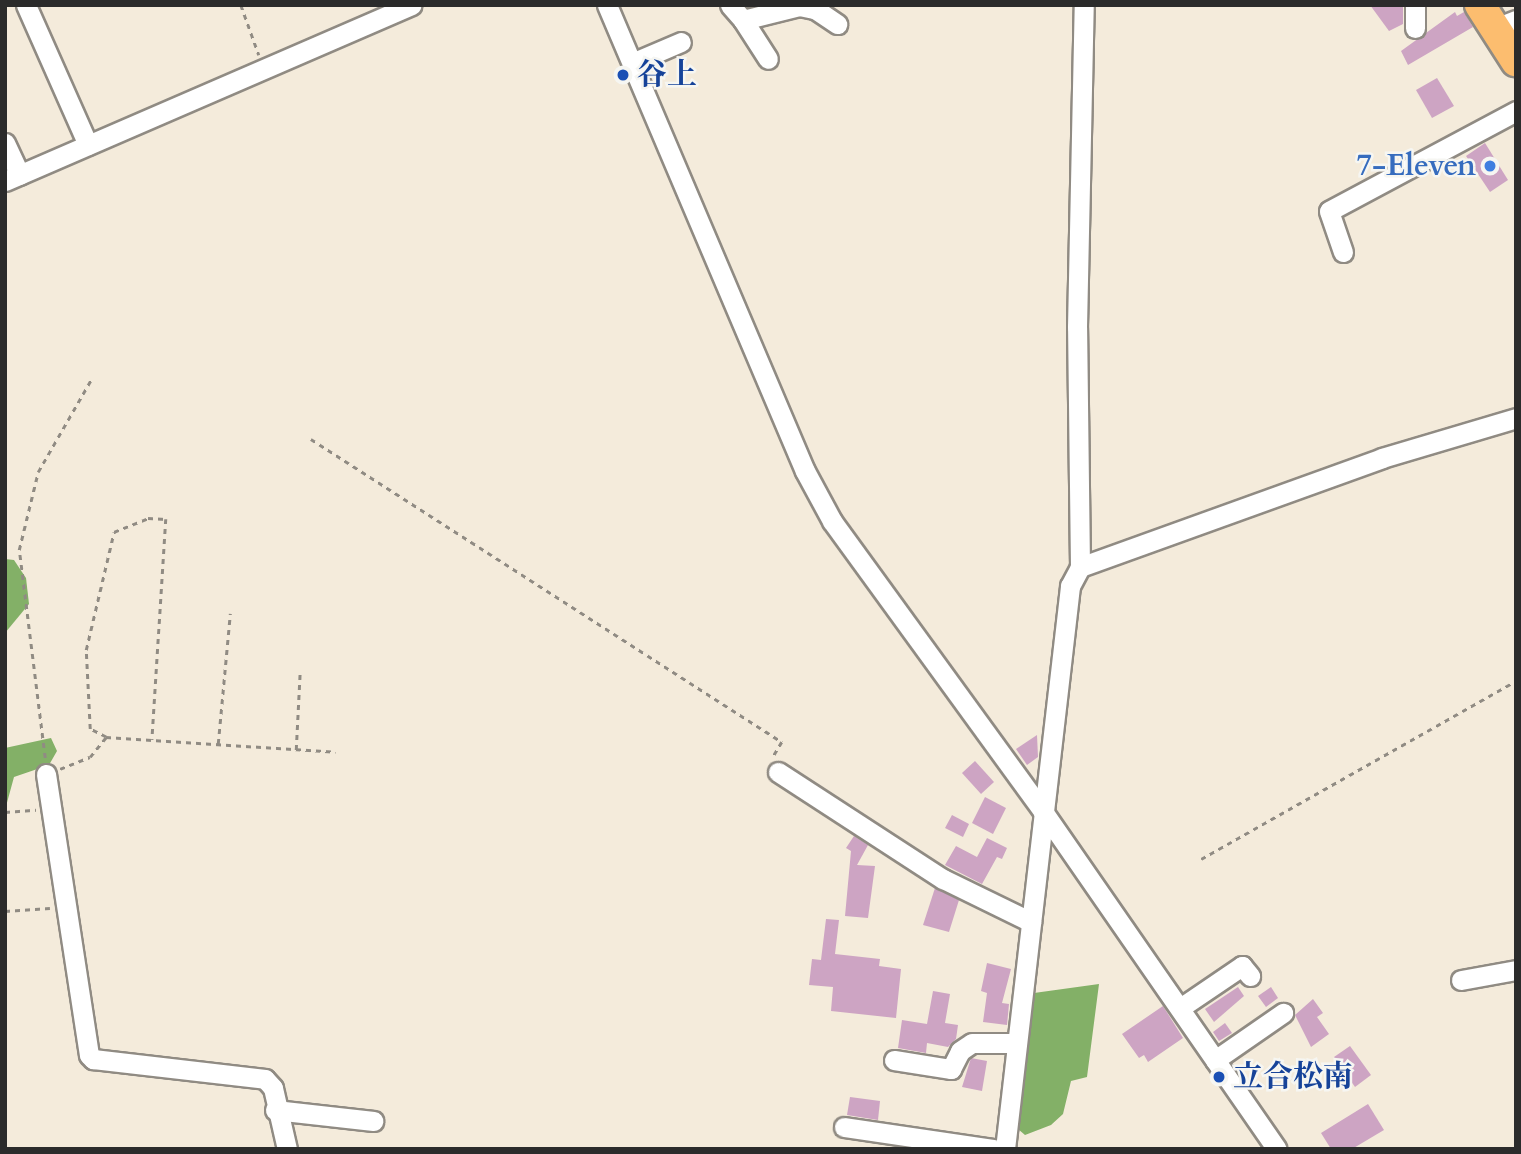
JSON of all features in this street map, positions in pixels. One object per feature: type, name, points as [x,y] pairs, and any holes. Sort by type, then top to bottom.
[{"type":"highway","points":[[1497,18],[1516,61]]},
{"type":"street","points":[[26,5],[88,145]]},
{"type":"street","points":[[5,143],[12,178],[412,5]]},
{"type":"street","points":[[607,5],[805,471],[832,521],[1042,810],[1277,1149]]},
{"type":"street","points":[[1005,1149],[1042,810],[1070,586],[1080,567],[1077,327],[1084,5]]},
{"type":"street","points":[[1415,5],[1415,29]]},
{"type":"street","points":[[768,59],[736,13],[799,6],[815,9],[837,24]]},
{"type":"street","points":[[632,63],[681,42]]},
{"type":"street","points":[[1343,252],[1329,211],[1516,111]]},
{"type":"street","points":[[1080,567],[1382,458],[1516,418]]},
{"type":"street","points":[[778,772],[943,879],[1031,922]]},
{"type":"street","points":[[46,774],[93,1059],[265,1079],[273,1088],[275,1110],[287,1149]]},
{"type":"street","points":[[1180,1008],[1242,966],[1250,976]]},
{"type":"street","points":[[1461,979],[1516,970]]},
{"type":"street","points":[[1215,1060],[1283,1013]]},
{"type":"street","points":[[894,1060],[951,1069],[960,1051],[972,1043],[986,1040],[1017,1043]]},
{"type":"street","points":[[275,1110],[373,1121]]},
{"type":"street","points":[[844,1127],[993,1149]]},
{"type":"path","points":[[241,5],[264,68]]},
{"type":"path","points":[[91,380],[38,472],[19,550],[42,711],[46,774],[90,757],[106,737]]},
{"type":"path","points":[[311,439],[782,742],[773,758],[778,772]]},
{"type":"path","points":[[152,740],[166,519],[148,518],[114,532],[86,650],[90,729],[106,737],[335,752]]},
{"type":"path","points":[[218,744],[230,614]]},
{"type":"path","points":[[296,750],[300,672]]},
{"type":"path","points":[[1201,859],[1516,681]]},
{"type":"path","points":[[5,812],[53,809]]},
{"type":"path","points":[[5,911],[67,907]]},
{"type":"green space","points":[[5,559],[14,560],[26,578],[29,604],[5,633]]},
{"type":"green space","points":[[51,738],[57,751],[49,765],[14,777],[5,810],[5,748]]},
{"type":"green space","points":[[1099,984],[1087,1077],[1071,1081],[1063,1114],[1051,1125],[1025,1135],[1018,1129],[1034,993]]},
{"type":"building","points":[[1370,5],[1403,5],[1403,24],[1389,31]]},
{"type":"building","points":[[1455,12],[1457,16],[1464,12],[1473,27],[1408,65],[1401,51]]},
{"type":"building","points":[[1437,78],[1454,106],[1432,118],[1416,90]]},
{"type":"building","points":[[1485,143],[1508,180],[1490,192],[1466,156]]},
{"type":"building","points":[[1037,735],[1038,757],[1027,765],[1016,749]]},
{"type":"building","points":[[975,761],[994,782],[981,794],[962,773]]},
{"type":"building","points":[[985,797],[1006,808],[993,834],[972,823]]},
{"type":"building","points":[[952,815],[969,824],[963,837],[945,828]]},
{"type":"building","points":[[854,836],[868,845],[857,865],[875,866],[868,918],[845,916],[851,851],[846,848]]},
{"type":"building","points":[[987,838],[1007,848],[1002,859],[997,857],[982,884],[945,865],[956,846],[977,857]]},
{"type":"building","points":[[935,888],[959,900],[949,932],[923,925]]},
{"type":"building","points":[[826,919],[839,920],[835,954],[880,959],[879,966],[901,969],[896,1018],[831,1011],[833,987],[809,985],[812,959],[821,960]]},
{"type":"building","points":[[987,963],[1011,969],[1002,1003],[1009,1004],[1007,1025],[983,1022],[987,993],[981,991]]},
{"type":"building","points":[[1238,987],[1244,996],[1214,1022],[1205,1009]]},
{"type":"building","points":[[1271,987],[1278,998],[1266,1007],[1258,996]]},
{"type":"building","points":[[933,991],[950,994],[945,1023],[958,1025],[956,1039],[948,1047],[927,1043],[926,1053],[898,1048],[902,1020],[927,1024]]},
{"type":"building","points":[[1313,999],[1323,1013],[1317,1017],[1329,1034],[1311,1047],[1295,1015]]},
{"type":"building","points":[[1163,1006],[1183,1038],[1148,1062],[1144,1055],[1139,1058],[1122,1034]]},
{"type":"building","points":[[1225,1023],[1232,1033],[1219,1041],[1213,1032]]},
{"type":"building","points":[[1350,1046],[1371,1075],[1355,1087],[1334,1057]]},
{"type":"building","points":[[971,1058],[987,1061],[982,1091],[962,1087]]},
{"type":"building","points":[[850,1097],[880,1101],[878,1120],[847,1115]]},
{"type":"building","points":[[1368,1104],[1384,1130],[1352,1149],[1331,1149],[1321,1133]]},
{"type":"place","name":"谷上","points":[[623,75]]},
{"type":"place","name":"7-Eleven","points":[[1490,166]]},
{"type":"place","name":"立合松南","points":[[1219,1077]]}]
